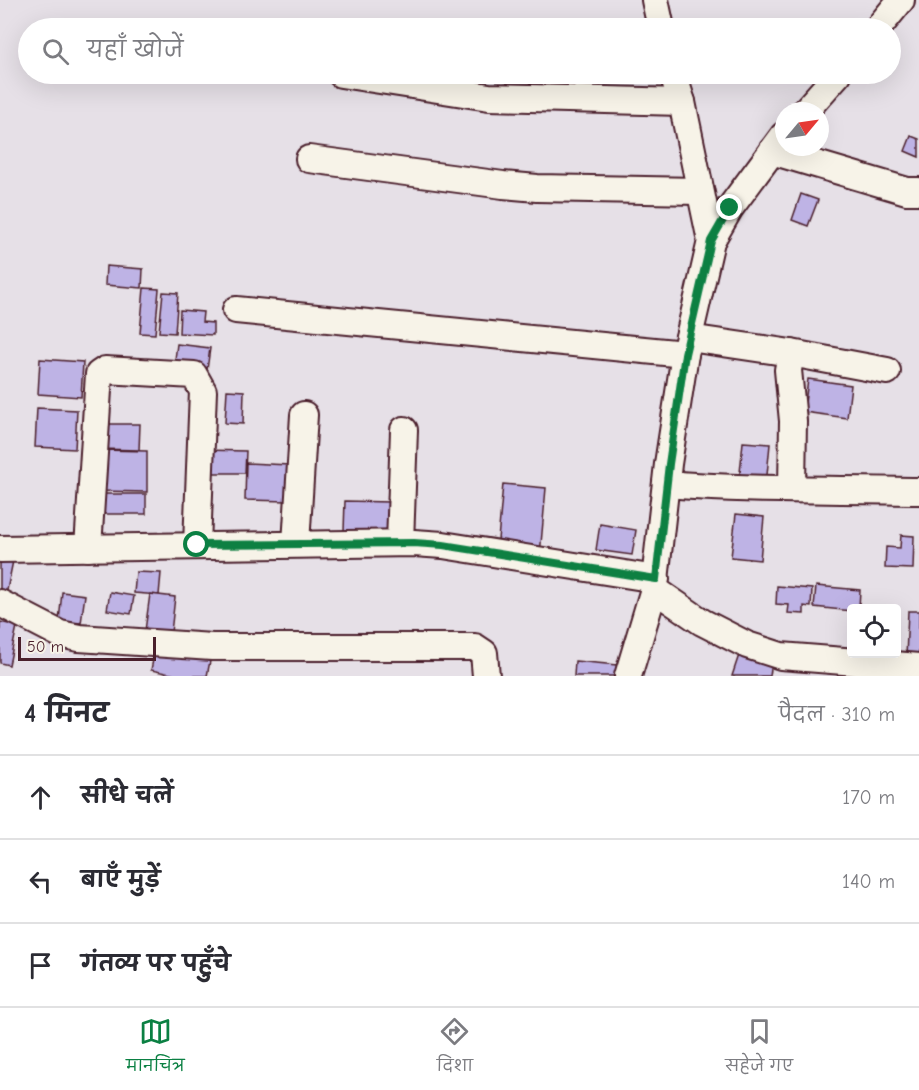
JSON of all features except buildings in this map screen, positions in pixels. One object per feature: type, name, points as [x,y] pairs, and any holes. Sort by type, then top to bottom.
[{"type":"street","points":[[654,0],[658,18]]},
{"type":"street","points":[[886,18],[901,0]]},
{"type":"street","points":[[405,84],[489,97],[682,102]]},
{"type":"street","points":[[676,84],[711,241]]},
{"type":"street","points":[[813,102],[829,84]]},
{"type":"street","points":[[628,676],[655,584],[666,484],[687,346],[711,241],[730,208],[775,147]]},
{"type":"street","points":[[813,156],[906,191],[919,191]]},
{"type":"street","points":[[309,159],[537,188],[699,191]]},
{"type":"street","points":[[236,310],[791,353],[887,371]]},
{"type":"street","points":[[791,353],[788,369],[793,421],[792,488]]},
{"type":"street","points":[[88,548],[99,374],[105,370],[194,375],[200,382],[203,391],[197,545]]},
{"type":"street","points":[[296,544],[304,415]]},
{"type":"street","points":[[400,543],[404,430]]},
{"type":"street","points":[[666,484],[724,489],[919,491]]},
{"type":"street","points":[[0,549],[400,543],[443,545],[655,584],[702,622],[747,645],[780,666],[919,667]]},
{"type":"street","points":[[0,603],[60,634],[79,638],[212,647],[475,647],[484,653],[486,676]]},
{"type":"route","points":[[197,545],[414,543],[443,545],[656,579],[669,464],[685,354],[711,241],[730,208]]}]
